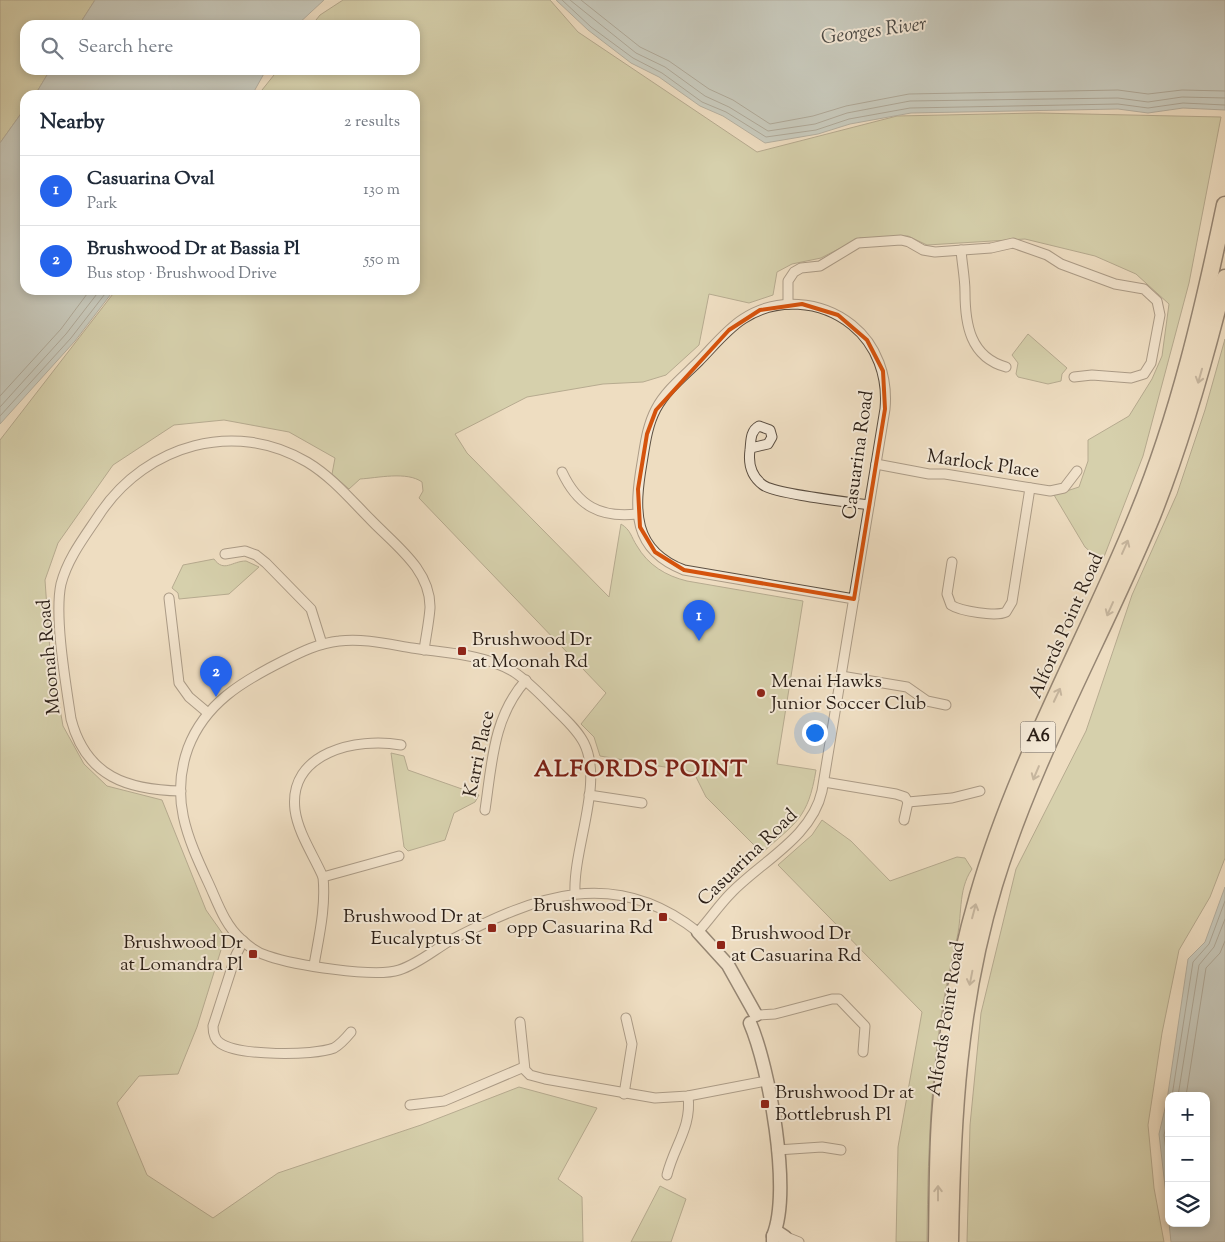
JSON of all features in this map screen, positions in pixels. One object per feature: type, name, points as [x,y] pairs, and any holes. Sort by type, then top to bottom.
[{"type":"highway","name":"Alfords Point Road","points":[[937,1242],[938,1146],[943,1078],[954,1002],[977,900],[1001,826],[1020,776],[1128,539],[1157,467],[1189,365],[1225,205]]},
{"type":"highway","name":"Alfords Point Road","points":[[950,1242],[952,1135],[958,1058],[971,979],[988,907],[1008,844],[1031,783],[1161,493],[1193,401],[1225,278]]},
{"type":"street","points":[[788,304],[788,281],[794,272],[801,268],[824,264],[858,243],[901,240],[927,251],[991,248],[1005,243],[1018,244],[1047,255],[1061,264],[1108,282],[1141,287],[1154,298],[1160,310],[1160,320],[1147,372],[1131,378],[1092,375],[1074,377]]},
{"type":"street","points":[[961,250],[965,315],[970,335],[986,358],[1006,367]]},
{"type":"street","name":"Casuarina Road","points":[[698,932],[730,893],[808,824],[818,808],[824,782],[841,676],[854,599],[876,464],[886,394],[883,371],[872,348],[854,327],[838,315],[812,306],[788,304],[760,310],[736,324],[660,402],[647,434],[638,489],[637,514],[642,533],[661,558],[675,567],[700,574],[854,599]]},
{"type":"street","name":"Moonah Road","points":[[181,791],[151,790],[124,783],[106,772],[86,752],[76,733],[72,719],[60,616],[61,585],[75,551],[117,491],[152,462],[188,446],[229,441],[255,443],[277,448],[313,466],[335,483],[419,571],[429,599],[424,650]]},
{"type":"street","points":[[751,448],[751,470],[767,488],[869,505]]},
{"type":"street","name":"Marlock Place","points":[[876,464],[929,474],[945,474],[1046,491],[1060,490],[1068,484],[1077,471]]},
{"type":"street","points":[[562,472],[572,490],[593,508],[613,515],[637,514]]},
{"type":"street","points":[[952,562],[947,594],[951,605],[995,614],[1006,612],[1012,602],[1030,488]]},
{"type":"street","points":[[225,554],[246,551],[256,555],[266,563],[311,610],[322,644]]},
{"type":"street","points":[[168,598],[179,683],[189,697],[208,713]]},
{"type":"street","points":[[575,893],[576,871],[591,767],[585,744],[571,726],[526,680],[507,668],[491,662],[361,640],[342,640],[322,644],[241,683],[226,694],[208,713],[188,748],[183,766],[181,791],[182,817],[190,844],[228,925],[243,941],[266,956],[368,974],[399,970],[417,962],[450,941],[526,905],[551,897],[575,893],[618,895],[656,906],[698,932],[728,965],[755,1019],[777,1150],[779,1240],[800,1242]]},
{"type":"street","points":[[841,676],[907,687],[922,699],[946,705]]},
{"type":"street","name":"Karri Place","points":[[485,810],[500,722],[509,701],[526,680]]},
{"type":"street","points":[[314,965],[324,901],[323,877],[295,812],[296,790],[305,772],[318,757],[339,748],[384,743],[401,745]]},
{"type":"street","points":[[824,782],[905,797],[908,802],[904,820]]},
{"type":"street","points":[[908,802],[952,798],[980,791]]},
{"type":"street","points":[[588,795],[642,803]]},
{"type":"street","points":[[323,877],[399,856]]},
{"type":"street","points":[[243,941],[236,955],[213,1026],[214,1036],[219,1043],[254,1053],[320,1051],[335,1047],[351,1032]]},
{"type":"street","points":[[755,1019],[832,998],[839,999],[865,1026],[863,1052]]},
{"type":"street","points":[[624,1094],[632,1051],[630,1030],[626,1018]]},
{"type":"street","points":[[520,1022],[524,1067],[530,1075],[540,1078],[655,1098],[688,1096],[766,1081]]},
{"type":"street","points":[[410,1105],[449,1099],[524,1067]]},
{"type":"street","points":[[667,1175],[672,1156],[689,1119],[688,1096]]},
{"type":"street","points":[[777,1150],[822,1147],[841,1150]]},
{"type":"highlighted area","points":[[802,304],[838,315],[867,340],[883,371],[885,409],[854,599],[684,570],[655,552],[640,527],[638,489],[647,434],[656,410],[729,330],[760,310]]},
{"type":"green space","points":[[0,0],[95,0],[82,20],[20,20],[20,75],[47,75],[38,90],[20,90],[20,115],[0,143]]},
{"type":"green space","points":[[343,0],[550,0],[578,32],[757,152],[897,116],[1038,113],[1221,117],[1189,283],[1143,456],[1102,562],[1085,547],[1054,495],[1079,487],[1088,461],[1088,440],[1129,416],[1152,379],[1162,356],[1169,304],[1136,274],[1095,256],[1025,239],[927,245],[908,236],[860,238],[821,258],[792,264],[777,272],[773,295],[749,303],[709,294],[699,345],[666,375],[643,382],[603,384],[527,397],[455,434],[467,453],[609,597],[621,524],[629,531],[646,559],[658,569],[672,576],[687,581],[803,601],[777,764],[816,770],[809,799],[799,818],[762,853],[706,797],[695,775],[700,773],[600,756],[594,737],[581,724],[606,693],[419,498],[423,491],[422,482],[400,476],[360,479],[349,489],[332,474],[335,458],[289,432],[224,420],[174,425],[113,465],[58,543],[45,580],[50,652],[63,726],[84,764],[107,786],[162,800],[206,910],[225,937],[197,1027],[178,1074],[139,1076],[117,1103],[147,1175],[213,1218],[278,1173],[421,1125],[519,1087],[597,1108],[558,1179],[582,1197],[583,1242],[0,1242],[0,440],[112,295],[420,295],[420,90],[262,90],[274,75],[420,75],[420,20],[316,20],[320,15]]},
{"type":"green space","points":[[1028,334],[1067,368],[1062,374],[1061,381],[1048,384],[1018,377],[1016,374],[1018,363],[1012,355]]},
{"type":"green space","points":[[1225,339],[1225,858],[1210,897],[1179,950],[1162,1033],[1148,1125],[1154,1188],[1164,1242],[967,1242],[970,1125],[981,1013],[1016,869],[1086,731],[1132,595],[1177,494],[1205,410]]},
{"type":"green space","points":[[214,559],[225,566],[246,561],[259,567],[229,594],[179,599],[178,593],[172,588],[183,565]]},
{"type":"green space","points":[[391,753],[404,756],[408,770],[479,795],[475,802],[454,813],[445,840],[408,851],[404,847]]},
{"type":"green space","points":[[822,820],[851,841],[890,881],[957,857],[965,858],[972,869],[967,877],[962,895],[958,933],[941,1016],[936,1054],[928,1166],[927,1242],[896,1242],[898,1147],[922,1012],[778,865],[812,835]]},
{"type":"green space","points":[[660,1186],[686,1199],[671,1242],[631,1242]]},
{"type":"water","points":[[95,0],[324,0],[302,20],[82,20]]},
{"type":"water","name":"Georges River","points":[[556,0],[1225,0],[1225,110],[1183,108],[1148,113],[1118,109],[911,113],[850,124],[818,134],[765,143],[723,116],[700,106],[659,77],[631,63],[588,30]]},
{"type":"water","points":[[47,75],[263,75],[255,90],[38,90]]},
{"type":"water","points":[[20,115],[20,295],[110,295],[75,341],[0,424],[0,143]]},
{"type":"water","points":[[1225,887],[1225,1242],[1171,1242],[1169,1227],[1210,1227],[1210,1092],[1168,1092],[1188,959],[1205,942]]},
{"type":"water","points":[[1165,1108],[1165,1186],[1159,1134]]},
{"type":"place","name":"Casuarina Oval","points":[[699,641]]},
{"type":"place","name":"Brushwood Dr at Moonah Rd","points":[[462,651]]},
{"type":"place","name":"Menai Hawks Junior Soccer Club","points":[[761,693]]},
{"type":"place","name":"Brushwood Dr at Bassia Pl","points":[[216,697]]},
{"type":"place","name":"Brushwood Dr opp Casuarina Rd","points":[[663,917]]},
{"type":"place","name":"Brushwood Dr at Eucalyptus St","points":[[492,928]]},
{"type":"place","name":"Brushwood Dr at Casuarina Rd","points":[[721,945]]},
{"type":"place","name":"Brushwood Dr at Lomandra Pl","points":[[253,954]]},
{"type":"place","name":"Brushwood Dr at Bottlebrush Pl","points":[[765,1104]]},
{"type":"district","name":"ALFORDS POINT","points":[[641,770]]}]
